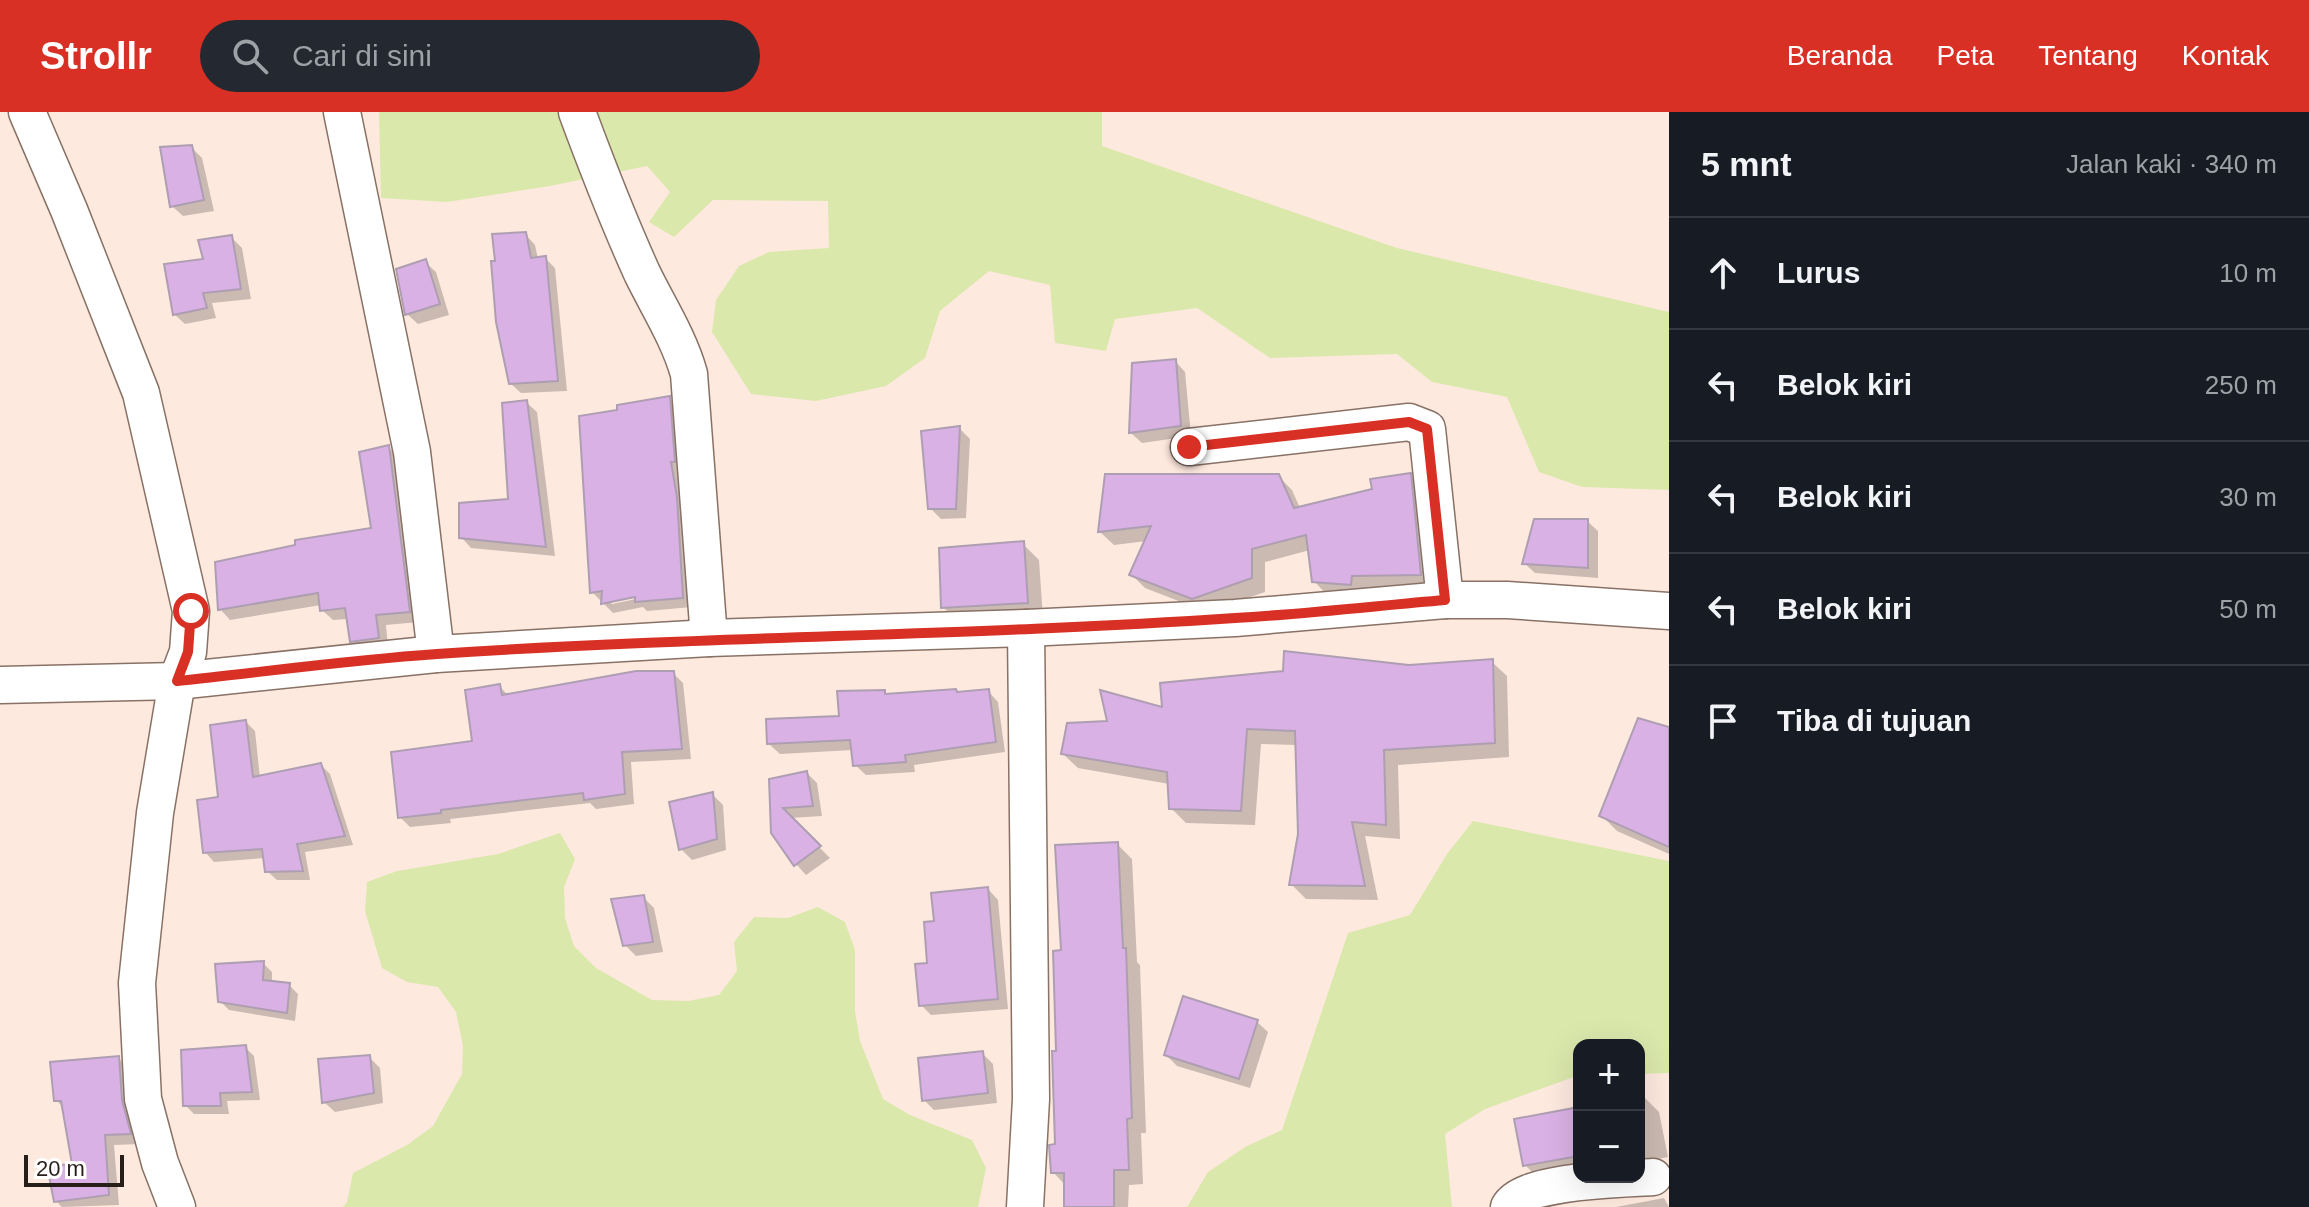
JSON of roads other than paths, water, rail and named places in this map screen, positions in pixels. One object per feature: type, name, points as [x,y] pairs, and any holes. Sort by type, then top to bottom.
[{"type":"street","points":[[27,112],[141,393],[191,611],[188,652],[177,681],[155,813],[137,983],[143,1099],[160,1163],[177,1207]]},
{"type":"street","points":[[342,112],[412,452],[436,654]]},
{"type":"street","points":[[577,112],[618,220],[684,353],[689,374],[709,638]]},
{"type":"street","points":[[1189,447],[1409,422],[1427,429],[1445,600]]},
{"type":"street","points":[[0,685],[177,681],[436,654],[709,638],[1235,618],[1445,600],[1507,600],[1669,611]]},
{"type":"street","points":[[1025,1207],[1031,1099],[1026,628]]},
{"type":"street","points":[[1509,1207],[1513,1199],[1524,1193],[1596,1181],[1653,1177]]}]
